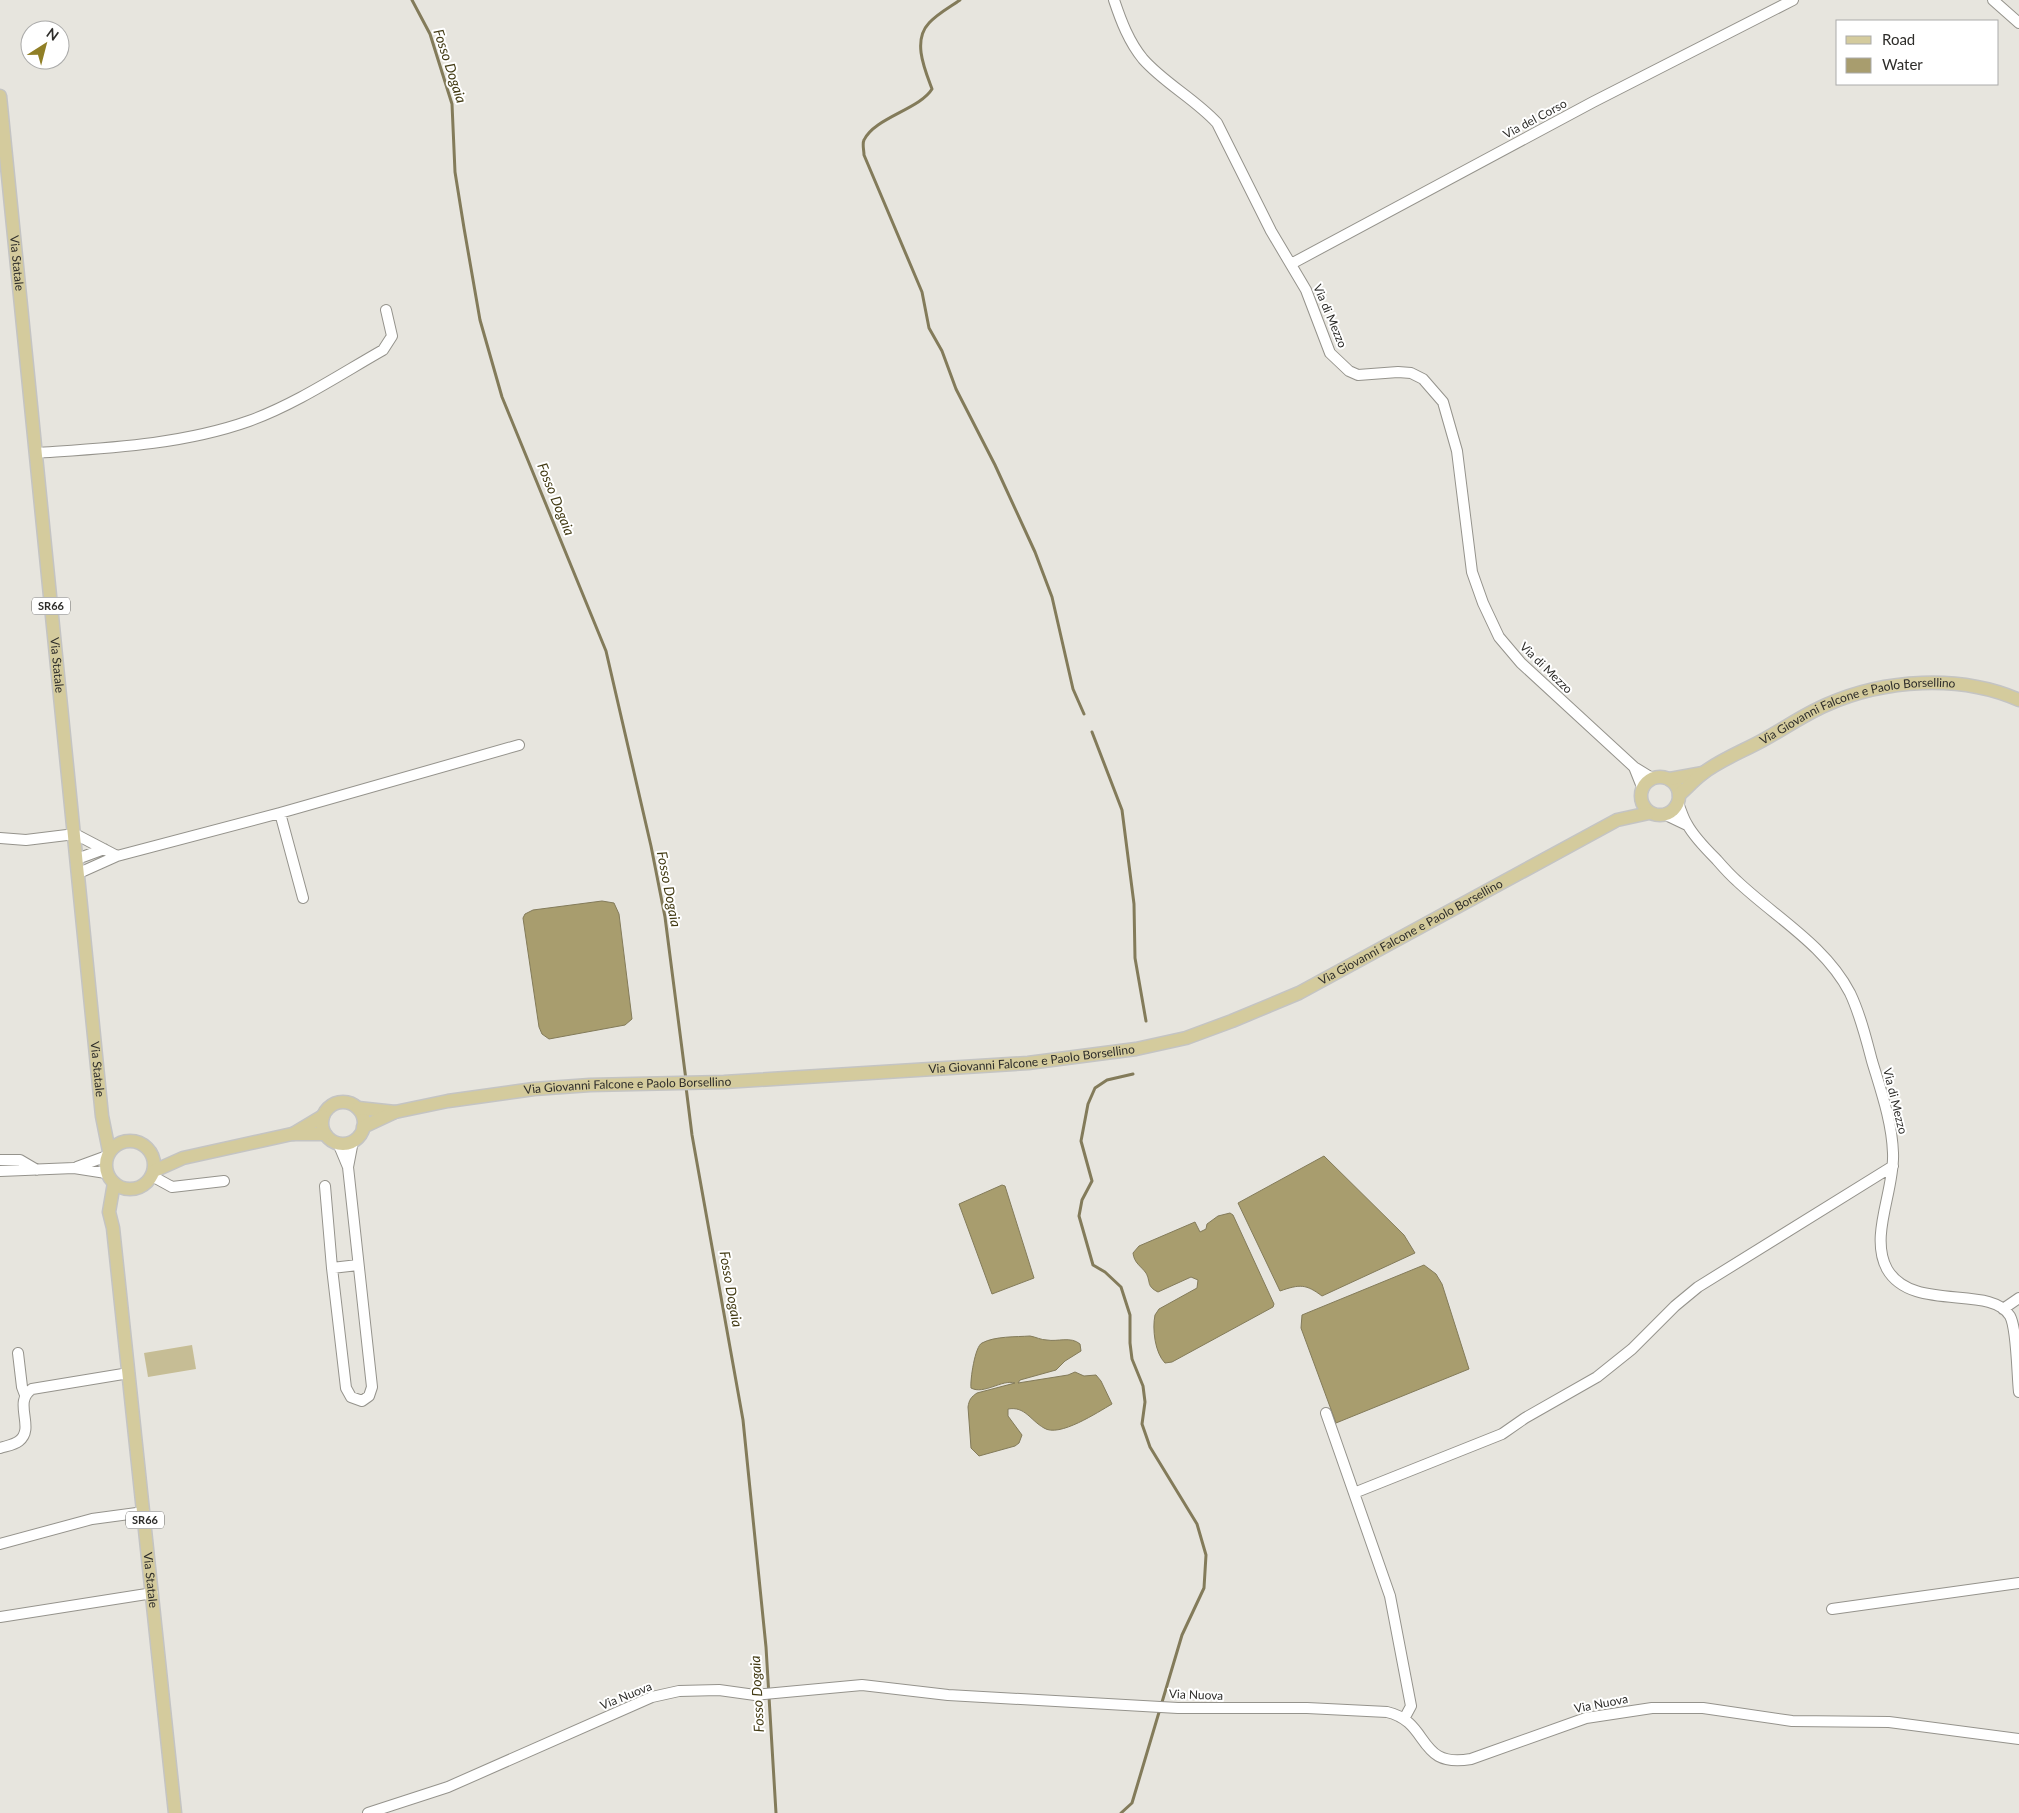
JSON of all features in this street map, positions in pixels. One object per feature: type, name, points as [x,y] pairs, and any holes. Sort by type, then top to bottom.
[{"type":"main road","name":"Via Statale","points":[[0,96],[102,1116],[108,1154]]},
{"type":"main road","name":"Via Giovanni Falcone e Paolo Borsellino","points":[[1679,799],[1703,773],[1826,705],[1879,688],[1912,684],[1955,684],[1983,688],[2019,700]]},
{"type":"main road","name":"Via Giovanni Falcone e Paolo Borsellino","points":[[1670,779],[1703,773]]},
{"type":"main road","points":[[1658,776],[1670,779],[1675,784],[1679,799],[1674,810],[1666,815],[1649,813],[1643,806],[1645,787],[1658,776]]},
{"type":"main road","name":"Via Giovanni Falcone e Paolo Borsellino","points":[[1617,820],[1645,787]]},
{"type":"main road","name":"Via Giovanni Falcone e Paolo Borsellino","points":[[353,1141],[360,1135],[363,1127],[395,1112],[448,1101],[534,1089],[590,1085],[724,1082],[1028,1063],[1128,1050],[1186,1038],[1232,1022],[1299,993],[1617,820],[1649,813]]},
{"type":"main road","name":"Via Giovanni Falcone e Paolo Borsellino","points":[[292,1134],[323,1116],[330,1106],[339,1102],[349,1103],[358,1108],[395,1112]]},
{"type":"main road","points":[[358,1108],[362,1115],[363,1127]]},
{"type":"main road","points":[[102,1116],[114,1130],[128,1140],[142,1143],[154,1158],[153,1174],[143,1186],[127,1189],[110,1178]]},
{"type":"main road","points":[[323,1116],[322,1127],[326,1134],[338,1143],[353,1141]]},
{"type":"main road","name":"Via Giovanni Falcone e Paolo Borsellino","points":[[153,1174],[183,1158],[292,1134],[326,1134]]},
{"type":"main road","points":[[108,1154],[114,1146],[128,1140]]},
{"type":"main road","name":"Via Giovanni Falcone e Paolo Borsellino","points":[[151,1153],[183,1158]]},
{"type":"main road","name":"SR66","points":[[108,1154],[110,1178]]},
{"type":"main road","name":"Via Statale","points":[[110,1178],[110,1212],[153,1593],[175,1813]]},
{"type":"main road","name":"Via Statale","points":[[113,1228],[119,1202],[127,1189]]},
{"type":"street","name":"Via di Mezzo","points":[[1114,0],[1132,44],[1144,60],[1206,111],[1217,123],[1271,231],[1306,290],[1330,353],[1341,364],[1358,375],[1411,373],[1423,379],[1443,402],[1457,451],[1472,572],[1494,629],[1520,663],[1634,767],[1645,787]]},
{"type":"street","name":"Via del Corso","points":[[1291,264],[1593,102],[1793,0]]},
{"type":"street","points":[[1994,0],[2019,24]]},
{"type":"street","points":[[36,453],[97,449],[191,438],[248,421],[283,406],[383,350],[392,336],[386,310]]},
{"type":"street","points":[[78,874],[117,856],[280,813],[519,745]]},
{"type":"street","points":[[1679,799],[1687,825]]},
{"type":"street","points":[[280,813],[303,898]]},
{"type":"street","points":[[1666,815],[1687,825]]},
{"type":"street","name":"Via di Mezzo","points":[[1687,825],[1706,850],[1736,881],[1794,930],[1830,964],[1849,992],[1860,1020],[1892,1135],[1893,1166],[1880,1241],[1883,1258],[1891,1274],[1906,1287],[1915,1291],[1928,1295],[1982,1302],[2003,1309]]},
{"type":"street","points":[[0,838],[26,840],[75,834],[117,856]]},
{"type":"street","points":[[77,859],[104,849]]},
{"type":"street","points":[[325,1186],[332,1268],[346,1388],[350,1397],[362,1401],[369,1396],[372,1387],[348,1167],[353,1141]]},
{"type":"street","points":[[338,1143],[348,1167]]},
{"type":"street","points":[[74,1168],[108,1154]]},
{"type":"street","points":[[0,1160],[20,1160],[38,1170]]},
{"type":"street","points":[[1354,1493],[1502,1434],[1525,1418],[1597,1377],[1632,1349],[1675,1306],[1698,1287],[1893,1166]]},
{"type":"street","points":[[0,1171],[74,1168],[110,1178]]},
{"type":"street","points":[[153,1174],[172,1187],[224,1181]]},
{"type":"street","points":[[332,1268],[358,1265]]},
{"type":"street","points":[[2019,1298],[2003,1309],[2010,1317],[2012,1323],[2019,1392]]},
{"type":"street","points":[[0,1448],[18,1442],[23,1436],[25,1426],[23,1402],[25,1394],[22,1386],[18,1353]]},
{"type":"street","points":[[25,1394],[39,1386],[129,1373]]},
{"type":"street","points":[[1326,1413],[1390,1596],[1411,1706],[1404,1719]]},
{"type":"street","points":[[0,1544],[92,1519],[144,1512]]},
{"type":"street","points":[[1832,1609],[2019,1583]]},
{"type":"street","points":[[0,1617],[153,1593]]},
{"type":"street","name":"Via Nuova","points":[[368,1813],[448,1787],[652,1697],[679,1691],[718,1690],[755,1695],[862,1685],[948,1695],[1206,1709],[1325,1709],[1387,1712],[1404,1719],[1415,1729],[1432,1752],[1443,1760],[1457,1761],[1471,1759],[1586,1718],[1652,1708],[1704,1708],[1792,1721],[1888,1722],[2019,1740]]},
{"type":"shaded area","points":[[192,1345],[196,1369],[148,1377],[144,1353]]},
{"type":"water","points":[[602,901],[614,903],[619,914],[632,1019],[625,1025],[549,1039],[542,1034],[539,1027],[523,918],[525,914],[533,910]]},
{"type":"water","points":[[1324,1156],[1404,1235],[1415,1253],[1322,1296],[1302,1286],[1280,1291],[1238,1203]]},
{"type":"water","points":[[1002,1185],[1005,1186],[1034,1278],[992,1294],[959,1204]]},
{"type":"water","points":[[1230,1213],[1233,1215],[1274,1304],[1273,1307],[1172,1362],[1165,1363],[1159,1353],[1155,1340],[1155,1315],[1159,1309],[1197,1288],[1198,1280],[1191,1277],[1158,1292],[1150,1286],[1146,1273],[1136,1262],[1133,1253],[1139,1246],[1195,1222],[1200,1232],[1206,1229],[1207,1224],[1218,1216]]},
{"type":"water","points":[[1424,1265],[1436,1274],[1442,1284],[1469,1369],[1336,1423],[1301,1328],[1302,1315]]},
{"type":"water","points":[[1030,1336],[1045,1340],[1072,1340],[1080,1344],[1081,1351],[1065,1361],[1056,1370],[1020,1380],[1018,1383],[1068,1375],[1075,1372],[1084,1376],[1096,1375],[1112,1404],[1078,1423],[1059,1430],[1044,1428],[1023,1412],[1008,1409],[1008,1416],[1022,1435],[1019,1443],[1015,1446],[979,1456],[971,1448],[968,1407],[970,1401],[977,1393],[1015,1383],[1004,1383],[982,1390],[971,1388],[972,1371],[979,1345],[993,1339]]},
{"type":"waterway","name":"Fosso Dogaia","points":[[412,0],[430,34],[452,104],[455,172],[464,228],[480,320],[502,397],[606,651],[651,846],[665,917],[686,1080]]},
{"type":"waterway","points":[[960,0],[932,20],[924,30],[921,38],[922,56],[932,89],[918,102],[887,119],[869,132],[863,142],[864,155],[922,292],[929,328],[942,351],[956,389],[995,465],[1035,552],[1052,597],[1073,689],[1084,714]]},
{"type":"waterway","points":[[1092,732],[1122,810],[1134,904],[1135,958],[1146,1021]]},
{"type":"waterway","points":[[1121,1813],[1132,1803],[1182,1635],[1204,1588],[1206,1555],[1197,1524],[1150,1447],[1142,1424],[1145,1402],[1143,1386],[1132,1359],[1130,1315],[1121,1287],[1105,1272],[1093,1265],[1079,1216],[1082,1200],[1092,1181],[1081,1141],[1088,1104],[1095,1088],[1107,1080],[1133,1074]]},
{"type":"waterway","name":"Fosso Dogaia","points":[[686,1087],[692,1135],[743,1420],[766,1647],[776,1813]]}]
